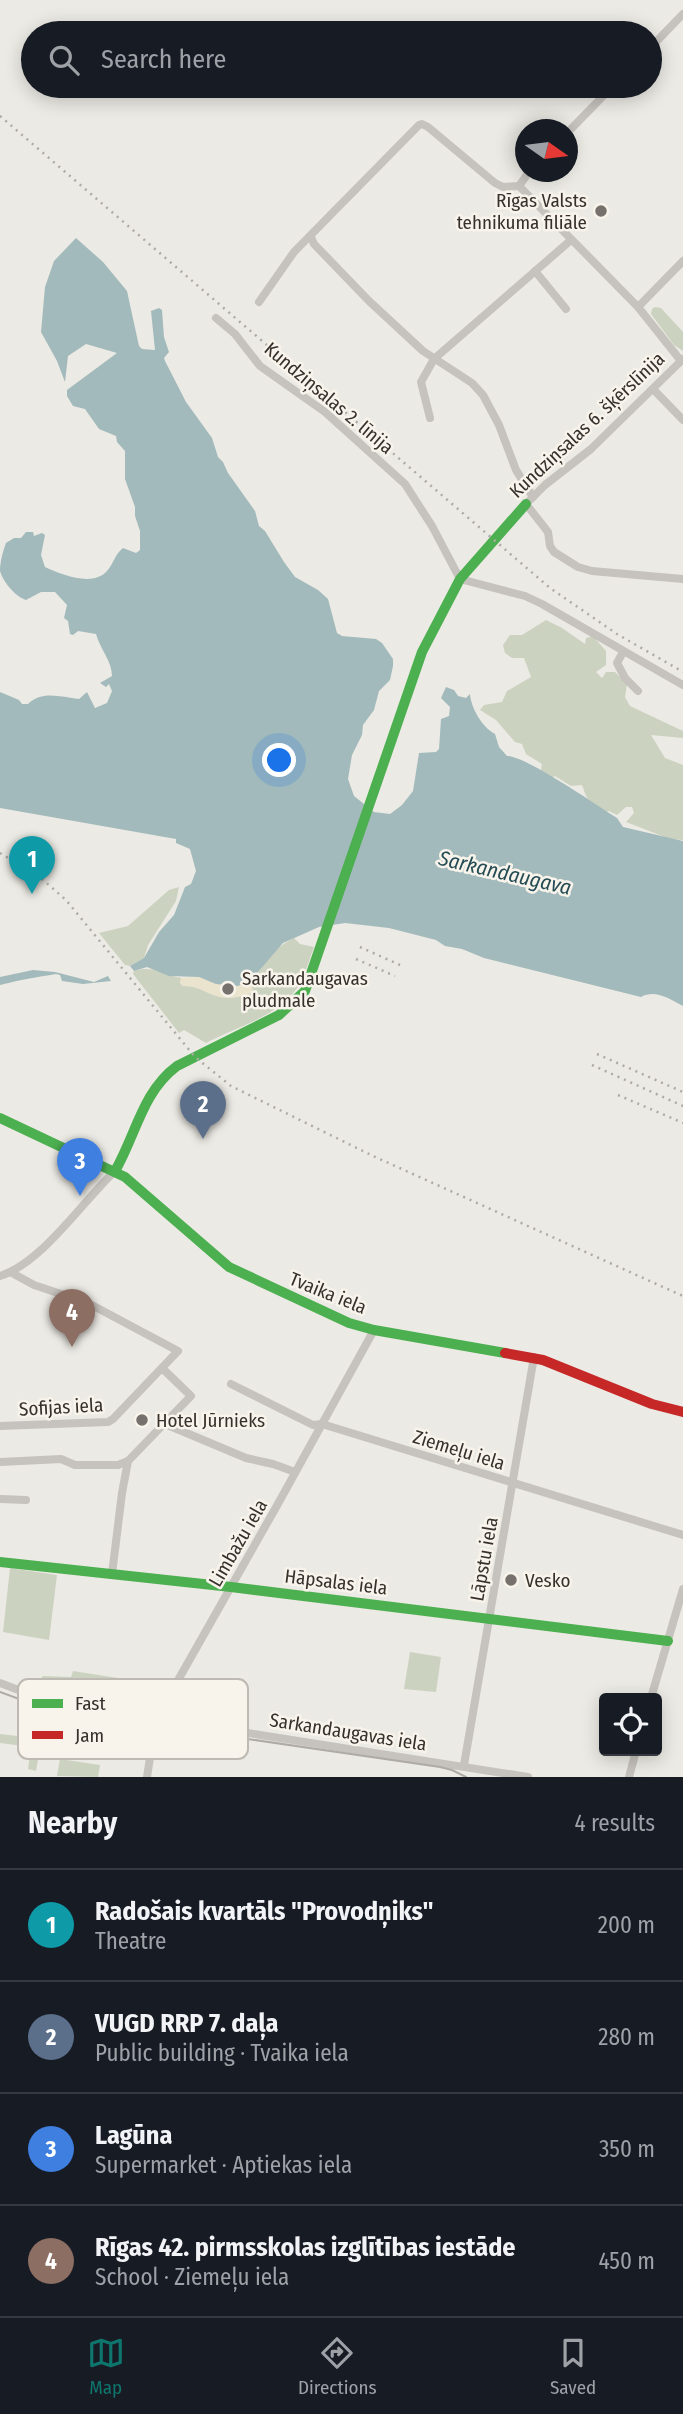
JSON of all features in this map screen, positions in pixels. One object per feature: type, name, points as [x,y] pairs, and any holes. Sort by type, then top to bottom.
[{"type":"street","points":[[662,36],[683,14]]},
{"type":"street","points":[[578,122],[601,98]]},
{"type":"street","points":[[259,302],[294,252],[422,124],[495,183],[503,187],[519,186],[638,307],[682,360]]},
{"type":"street","points":[[519,186],[522,182]]},
{"type":"street","points":[[311,237],[314,244],[369,301],[434,359],[472,383],[483,395],[499,425],[529,501],[548,532],[550,546],[554,552],[578,567],[592,570],[683,579]]},
{"type":"street","points":[[430,418],[421,382],[434,359],[571,240]]},
{"type":"street","points":[[638,307],[683,261]]},
{"type":"street","points":[[535,271],[566,309]]},
{"type":"street","name":"Kundziņsalas 2. līnija","points":[[216,318],[235,334],[260,366],[325,412],[405,484],[432,526],[460,579]]},
{"type":"street","name":"Kundziņsalas 6. šķērslīnija","points":[[115,1171],[124,1158],[152,1091],[162,1076],[279,1015],[305,991],[422,652],[460,579],[545,485],[591,449],[682,360]]},
{"type":"street","points":[[653,389],[683,420]]},
{"type":"street","points":[[460,579],[525,596],[683,685]]},
{"type":"street","points":[[622,652],[617,663],[625,678],[638,691]]},
{"type":"street","name":"Tvaika iela","points":[[0,1118],[115,1171],[229,1267],[327,1313],[374,1330],[534,1357],[652,1404],[683,1412]]},
{"type":"street","points":[[0,1276],[12,1273],[39,1252],[115,1171]]},
{"type":"street","name":"Sofijas iela","points":[[0,1426],[108,1422],[178,1351],[88,1303],[34,1285],[12,1273]]},
{"type":"street","name":"Limbažu iela","points":[[179,1679],[374,1330]]},
{"type":"street","name":"Lāpstu iela","points":[[464,1765],[534,1357]]},
{"type":"street","points":[[0,1462],[61,1459],[75,1465],[118,1465],[128,1461],[191,1396],[163,1368]]},
{"type":"street","name":"Ziemeļu iela","points":[[230,1384],[313,1424],[322,1424],[683,1535]]},
{"type":"street","points":[[165,1424],[247,1458],[295,1472]]},
{"type":"street","points":[[113,1574],[128,1461]]},
{"type":"street","points":[[0,1499],[26,1500]]},
{"type":"street","name":"Hāpsalas iela","points":[[0,1562],[231,1587],[668,1641]]},
{"type":"street","points":[[652,1693],[683,1590]]},
{"type":"street","name":"Sarkandaugavas iela","points":[[0,1683],[18,1690]]},
{"type":"street","name":"Sarkandaugavas iela","points":[[248,1733],[528,1777]]},
{"type":"street","points":[[629,1777],[635,1756]]},
{"type":"street","name":"Limbažu iela","points":[[147,1777],[150,1759]]},
{"type":"green space","points":[[655,307],[661,308],[683,332],[683,351],[674,345],[651,314]]},
{"type":"green space","points":[[546,620],[585,644],[586,638],[593,636],[606,651],[606,665],[596,672],[602,678],[606,672],[615,672],[627,684],[625,697],[630,706],[683,731],[683,738],[651,735],[665,758],[683,765],[683,840],[670,839],[626,822],[634,813],[632,807],[626,807],[617,815],[609,811],[599,814],[586,796],[582,785],[571,786],[555,776],[549,780],[540,775],[542,764],[526,754],[522,744],[515,742],[496,720],[480,710],[484,705],[502,702],[507,691],[531,677],[524,658],[512,658],[505,653],[503,645],[510,635],[522,635]]},
{"type":"green space","points":[[179,887],[176,901],[148,945],[144,958],[130,966],[125,965],[99,933],[128,926],[169,890]]},
{"type":"green space","points":[[294,938],[300,944],[314,947],[305,973],[289,998],[267,1014],[206,1043],[184,1030],[179,1033],[133,974],[141,969],[153,970],[181,978],[180,983],[183,986],[198,986],[209,991],[253,985],[251,980],[265,962],[281,946]]},
{"type":"green space","points":[[10,1568],[57,1575],[49,1640],[3,1632]]},
{"type":"green space","points":[[410,1652],[441,1657],[436,1692],[404,1689]]},
{"type":"green space","points":[[73,1671],[124,1679],[40,1679],[43,1676],[71,1677]]},
{"type":"green space","points":[[0,1734],[18,1736],[18,1745],[0,1743]]},
{"type":"green space","points":[[29,1759],[38,1759],[36,1771],[28,1769]]},
{"type":"green space","points":[[60,1759],[100,1765],[98,1777],[57,1776]]},
{"type":"sand","name":"Sarkandaugavas pludmale","points":[[199,977],[238,986],[251,980],[253,993],[224,998],[180,983],[181,978]]},
{"type":"water","name":"Sarkandaugava","points":[[76,238],[103,262],[127,291],[139,346],[142,349],[155,350],[151,311],[159,308],[162,310],[164,337],[169,352],[164,358],[186,402],[212,438],[218,457],[255,511],[259,526],[284,562],[295,577],[328,599],[337,633],[342,636],[376,639],[393,659],[390,680],[379,691],[374,710],[363,725],[362,735],[352,755],[348,779],[354,796],[374,812],[390,814],[402,805],[413,791],[419,753],[436,752],[439,749],[441,719],[449,716],[450,707],[441,698],[446,687],[454,690],[458,696],[466,698],[470,694],[478,717],[495,734],[499,747],[507,756],[529,764],[561,782],[617,818],[623,827],[683,841],[683,1006],[657,994],[641,997],[484,958],[462,949],[445,946],[436,940],[389,928],[345,923],[319,927],[283,943],[251,980],[238,986],[216,984],[199,977],[169,976],[147,967],[134,971],[130,966],[144,958],[159,932],[174,915],[185,887],[191,884],[196,871],[190,849],[176,843],[176,839],[0,808],[0,692],[22,704],[28,704],[46,696],[79,699],[87,692],[95,708],[107,703],[112,691],[109,684],[106,687],[100,683],[112,676],[96,634],[78,631],[70,634],[68,621],[64,618],[67,605],[55,592],[41,592],[26,600],[7,584],[0,571],[6,543],[14,538],[21,538],[26,532],[33,532],[34,536],[42,533],[45,535],[41,555],[45,567],[68,576],[86,579],[101,576],[107,571],[123,548],[136,553],[140,550],[140,531],[135,507],[125,479],[125,451],[117,442],[116,436],[99,429],[85,409],[73,406],[67,396],[67,390],[117,353],[86,344],[68,356],[65,382],[41,332],[45,287],[54,261]]},
{"type":"water","points":[[33,970],[55,972],[94,982],[108,976],[111,981],[83,984],[62,981],[60,975],[56,974],[0,985],[0,977]]},
{"type":"tram line","points":[[0,1692],[18,1699]]},
{"type":"tram line","points":[[248,1739],[440,1767],[466,1777]]},
{"type":"railway","points":[[0,116],[550,588],[617,634],[683,672]]},
{"type":"railway","points":[[0,853],[42,879],[66,900],[195,1057],[231,1086],[373,1156],[683,1296]]},
{"type":"railway","points":[[360,947],[400,965]]},
{"type":"railway","points":[[356,959],[395,976]]},
{"type":"railway","points":[[597,1054],[683,1092]]},
{"type":"railway","points":[[592,1065],[683,1106]]},
{"type":"railway","points":[[618,1095],[683,1123]]},
{"type":"traffic: fast","points":[[115,1171],[148,1101],[165,1076],[177,1066],[279,1015],[305,991],[422,652],[460,579],[526,504]]},
{"type":"traffic: fast","points":[[0,1118],[125,1177],[229,1267],[349,1323],[374,1330],[505,1353]]},
{"type":"traffic: fast","points":[[0,1562],[231,1587],[668,1641]]},
{"type":"traffic: jam","points":[[505,1353],[543,1360],[652,1404],[683,1412]]},
{"type":"place","name":"Rīgas Valsts tehnikuma filiāle","points":[[601,211]]},
{"type":"place","name":"Radošais kvartāls \"Provodņiks\"","points":[[32,894]]},
{"type":"place","name":"Sarkandaugavas pludmale","points":[[228,989]]},
{"type":"place","name":"VUGD RRP 7. daļa","points":[[203,1139]]},
{"type":"place","name":"Lagūna","points":[[80,1196]]},
{"type":"place","name":"Rīgas 42. pirmsskolas izglītības iestāde","points":[[72,1347]]},
{"type":"place","name":"Hotel Jūrnieks","points":[[142,1420]]},
{"type":"place","name":"Vesko","points":[[511,1580]]}]
